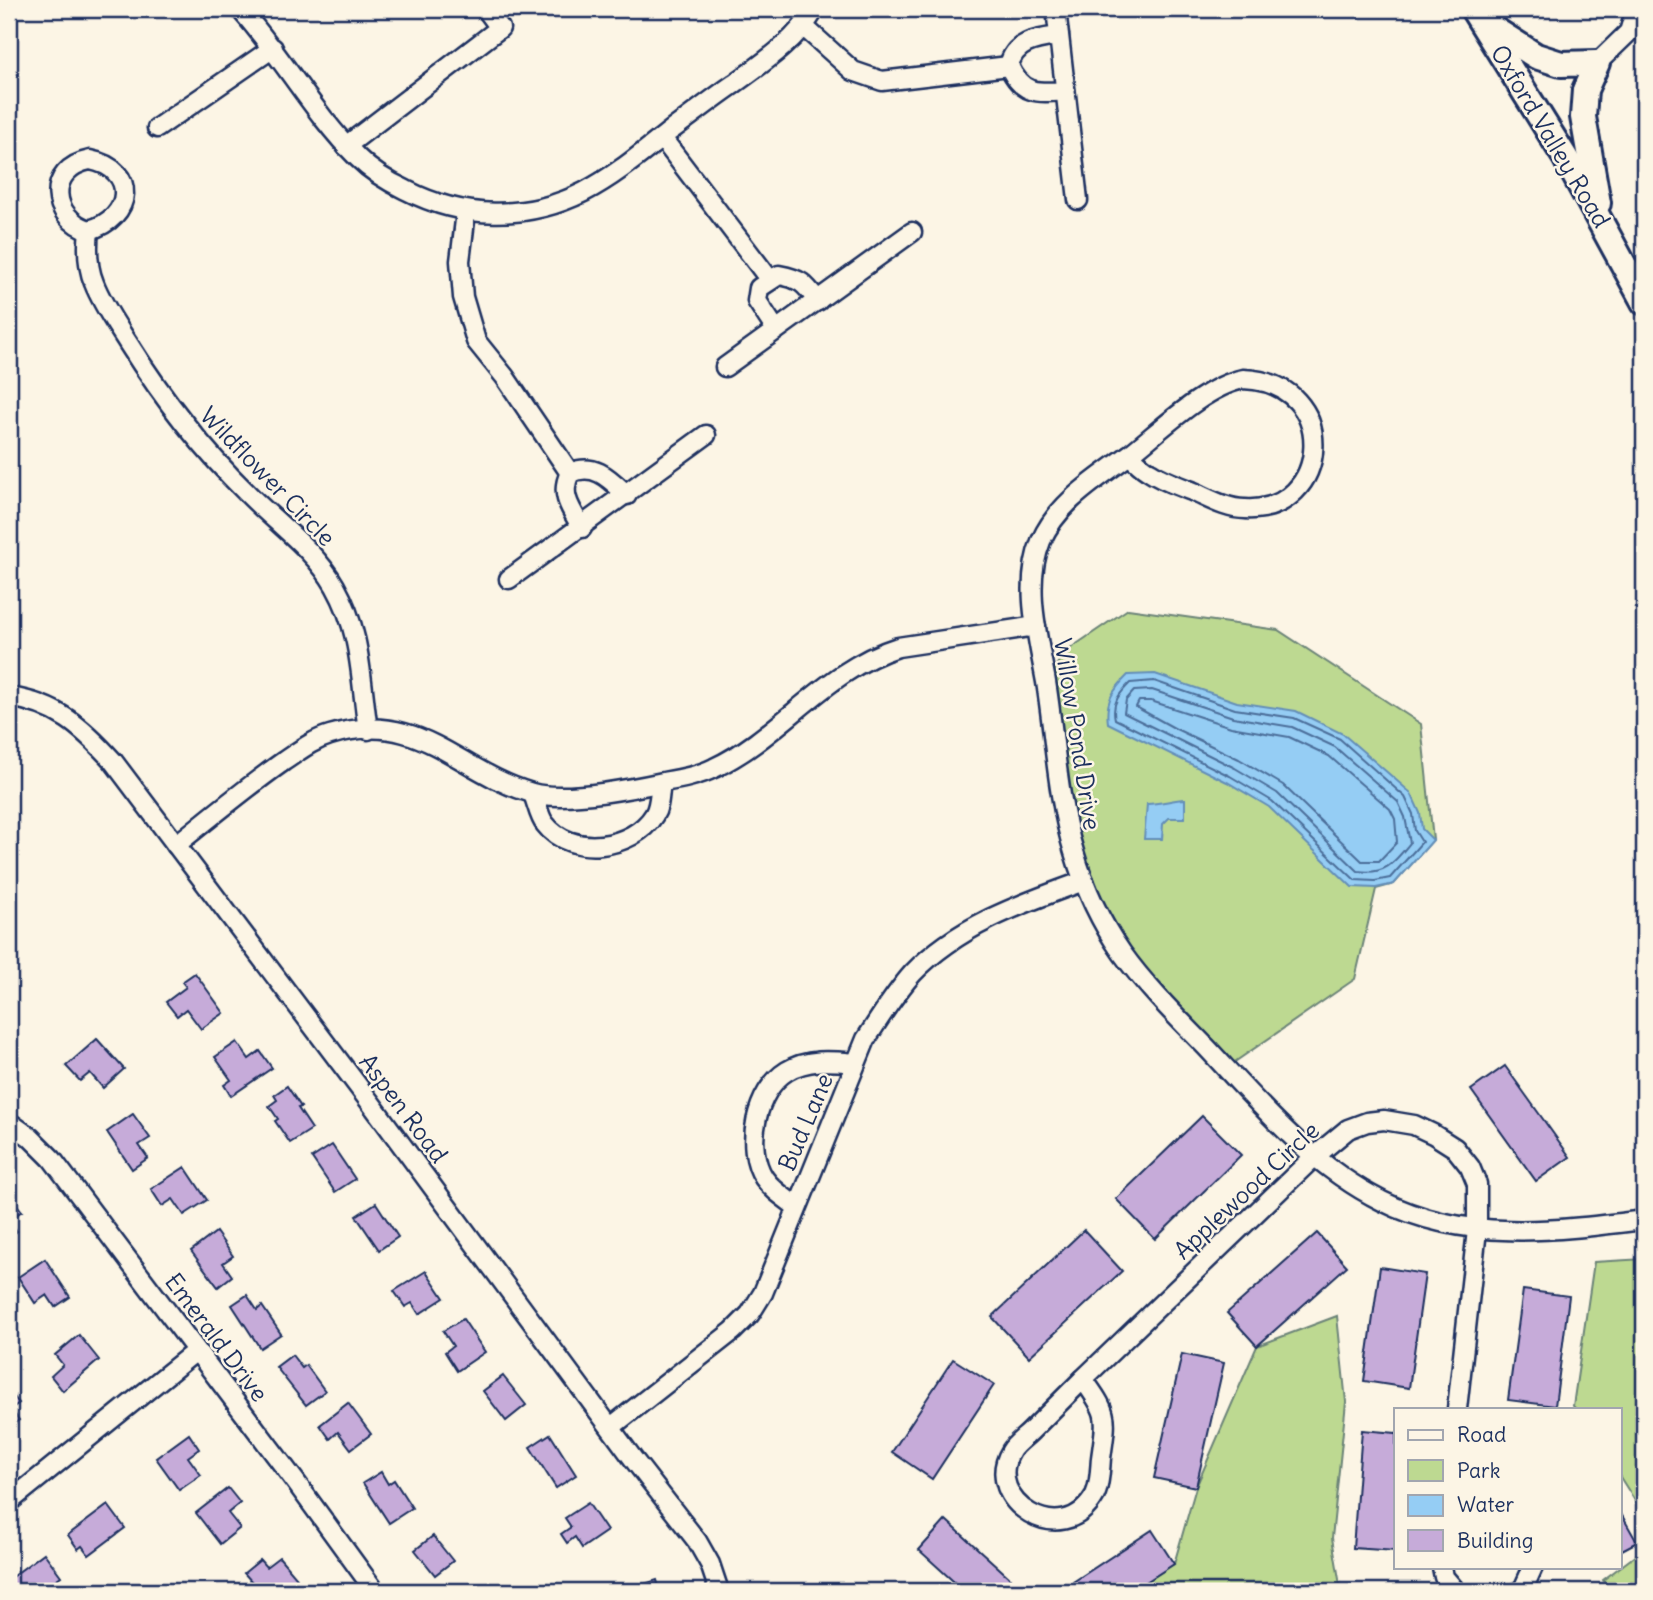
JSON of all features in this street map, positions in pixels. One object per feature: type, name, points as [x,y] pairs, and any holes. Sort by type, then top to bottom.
[{"type":"main road","points":[[1478,15],[1536,56],[1561,64],[1597,63],[1584,90],[1583,117],[1601,220]]},
{"type":"main road","name":"Oxford Valley Road","points":[[1478,15],[1601,220],[1644,302]]},
{"type":"street","points":[[240,9],[273,48],[322,118],[360,161],[385,180],[426,200],[466,212],[485,214],[540,208],[568,199],[614,174],[768,60],[803,26],[815,9]]},
{"type":"street","points":[[346,146],[500,28],[485,9]]},
{"type":"street","points":[[1056,9],[1078,200]]},
{"type":"street","points":[[1597,63],[1629,32],[1636,9]]},
{"type":"street","points":[[803,26],[853,71],[882,80],[1009,66]]},
{"type":"street","points":[[1059,36],[1026,43],[1015,51],[1009,66],[1014,78],[1027,89],[1039,92],[1065,91]]},
{"type":"street","points":[[157,128],[273,48]]},
{"type":"street","points":[[662,138],[770,280]]},
{"type":"street","points":[[466,212],[460,261],[463,297],[476,341],[505,377],[570,473]]},
{"type":"street","name":"Wildflower Circle","points":[[89,230],[88,263],[93,282],[144,370],[183,423],[228,475],[312,555],[334,584],[357,639],[368,730]]},
{"type":"street","points":[[724,367],[912,232]]},
{"type":"street","points":[[776,330],[757,301],[759,288],[770,280],[779,275],[794,278],[803,282],[818,301]]},
{"type":"street","points":[[1036,626],[1034,567],[1049,526],[1070,499],[1212,390],[1243,379],[1271,383],[1285,390],[1303,406],[1313,436],[1314,451],[1311,464],[1297,489],[1279,503],[1260,509],[1231,508],[1150,473],[1129,455]]},
{"type":"street","points":[[509,579],[706,435]]},
{"type":"street","points":[[582,527],[564,492],[570,473],[586,468],[601,471],[627,495]]},
{"type":"street","name":"Willow Pond Drive","points":[[176,845],[268,772],[307,746],[328,736],[368,730],[409,733],[430,741],[501,781],[533,794],[583,794],[661,783],[699,774],[736,756],[853,666],[877,653],[898,647],[1036,626],[1064,809],[1073,850],[1084,881],[1123,954],[1153,991],[1263,1108],[1314,1157],[1352,1185],[1413,1214],[1477,1230],[1536,1231],[1644,1220]]},
{"type":"street","name":"Aspen Road","points":[[9,697],[45,706],[75,723],[113,761],[697,1541],[710,1564],[719,1591]]},
{"type":"street","points":[[533,794],[543,823],[552,832],[573,842],[608,844],[625,839],[655,814],[661,783]]},
{"type":"street","name":"Bud Lane","points":[[611,1427],[724,1340],[750,1314],[763,1293],[866,1039],[913,973],[936,952],[984,921],[1084,881]]},
{"type":"street","points":[[797,1207],[766,1180],[756,1155],[755,1133],[766,1094],[778,1078],[804,1064],[826,1060],[856,1063]]},
{"type":"street","name":"Applewood Circle","points":[[1083,1379],[1102,1405],[1106,1420],[1097,1493],[1084,1509],[1074,1516],[1056,1521],[1034,1517],[1012,1496],[1006,1482],[1005,1472],[1010,1451],[1083,1379],[1314,1157],[1348,1129],[1367,1122],[1384,1120],[1414,1125],[1455,1148],[1470,1167],[1477,1184],[1477,1230],[1457,1408]]},
{"type":"street","name":"Emerald Drive","points":[[9,1122],[30,1137],[52,1159],[372,1590]]},
{"type":"street","points":[[9,1503],[196,1350]]},
{"type":"street","points":[[1442,1568],[1444,1577],[1456,1591]]},
{"type":"street","points":[[1520,1591],[1533,1568]]},
{"type":"green space","points":[[1128,609],[1278,630],[1421,724],[1433,840],[1394,884],[1376,889],[1355,979],[1226,1068],[1153,991],[1084,881],[1046,681],[1065,652]]},
{"type":"green space","points":[[1644,1259],[1644,1515],[1622,1480],[1622,1408],[1573,1406],[1594,1262]]},
{"type":"green space","points":[[1337,1316],[1346,1402],[1332,1538],[1341,1591],[1132,1591],[1174,1564],[1196,1487],[1257,1346]]},
{"type":"green space","points":[[1644,1549],[1644,1591],[1609,1591],[1603,1580]]},
{"type":"water","points":[[1155,674],[1237,702],[1296,711],[1343,734],[1411,793],[1420,813],[1422,829],[1433,840],[1394,884],[1376,888],[1352,887],[1269,807],[1227,782],[1108,723],[1109,702],[1123,680],[1128,675]]},
{"type":"water","points":[[1185,799],[1185,818],[1169,818],[1163,824],[1162,839],[1144,839],[1147,804]]},
{"type":"building","points":[[195,973],[224,1013],[201,1029],[186,1009],[177,1016],[166,1002],[186,987],[182,982]]},
{"type":"building","points":[[97,1039],[124,1069],[103,1088],[90,1073],[80,1081],[66,1066]]},
{"type":"building","points":[[237,1042],[249,1059],[260,1051],[272,1068],[231,1096],[224,1085],[231,1080],[215,1057]]},
{"type":"building","points":[[1505,1066],[1570,1157],[1536,1181],[1471,1090]]},
{"type":"building","points":[[287,1086],[312,1129],[290,1143],[275,1121],[278,1119],[269,1106],[277,1100],[274,1095]]},
{"type":"building","points":[[133,1114],[150,1138],[139,1145],[148,1158],[132,1169],[107,1132]]},
{"type":"building","points":[[1202,1116],[1241,1155],[1155,1239],[1116,1199]]},
{"type":"building","points":[[332,1145],[355,1179],[335,1192],[312,1158]]},
{"type":"building","points":[[185,1167],[207,1200],[184,1215],[173,1199],[162,1206],[151,1189]]},
{"type":"building","points":[[9,1195],[22,1211],[9,1220]]},
{"type":"building","points":[[376,1203],[398,1237],[379,1250],[356,1216]]},
{"type":"building","points":[[9,1220],[17,1231],[9,1238]]},
{"type":"building","points":[[1084,1230],[1122,1271],[1029,1357],[992,1317]]},
{"type":"building","points":[[216,1232],[233,1256],[223,1263],[232,1276],[218,1287],[191,1251]]},
{"type":"building","points":[[1317,1233],[1347,1266],[1257,1346],[1227,1313]]},
{"type":"building","points":[[45,1259],[70,1297],[55,1307],[47,1295],[35,1303],[18,1277]]},
{"type":"building","points":[[1380,1267],[1425,1274],[1409,1388],[1364,1381]]},
{"type":"building","points":[[426,1271],[444,1298],[419,1314],[412,1303],[405,1307],[394,1291]]},
{"type":"building","points":[[1523,1290],[1569,1296],[1555,1406],[1508,1400]]},
{"type":"building","points":[[247,1295],[257,1310],[262,1306],[281,1334],[260,1348],[232,1305]]},
{"type":"building","points":[[463,1319],[485,1352],[457,1371],[445,1352],[453,1346],[443,1331]]},
{"type":"building","points":[[79,1335],[99,1360],[63,1391],[51,1376],[63,1365],[55,1355]]},
{"type":"building","points":[[1182,1354],[1224,1363],[1196,1487],[1154,1478]]},
{"type":"building","points":[[292,1355],[302,1368],[306,1365],[325,1391],[306,1405],[276,1367]]},
{"type":"building","points":[[953,1359],[994,1385],[932,1479],[892,1452]]},
{"type":"building","points":[[503,1376],[526,1405],[506,1421],[483,1391]]},
{"type":"building","points":[[9,1391],[19,1403],[11,1409],[19,1420],[9,1428]]},
{"type":"building","points":[[348,1403],[371,1434],[351,1449],[338,1432],[330,1439],[320,1425]]},
{"type":"building","points":[[1362,1430],[1394,1433],[1394,1551],[1353,1548]]},
{"type":"building","points":[[189,1434],[199,1449],[188,1457],[201,1475],[179,1490],[156,1458]]},
{"type":"building","points":[[550,1434],[576,1475],[556,1488],[530,1447]]},
{"type":"building","points":[[381,1472],[388,1484],[394,1480],[412,1508],[389,1523],[363,1483]]},
{"type":"building","points":[[228,1488],[240,1503],[228,1513],[240,1528],[220,1544],[196,1513]]},
{"type":"building","points":[[588,1503],[607,1531],[582,1548],[575,1537],[567,1543],[561,1534],[571,1527],[565,1518]]},
{"type":"building","points":[[108,1505],[125,1528],[89,1555],[82,1546],[78,1549],[68,1535]]},
{"type":"building","points":[[1622,1516],[1637,1542],[1622,1550]]},
{"type":"building","points":[[946,1520],[1021,1588],[1019,1591],[964,1591],[919,1550]]},
{"type":"building","points":[[1152,1530],[1174,1564],[1132,1591],[1071,1591],[1067,1586]]},
{"type":"building","points":[[433,1536],[453,1561],[435,1575],[415,1550]]},
{"type":"building","points":[[44,1553],[61,1576],[40,1591],[14,1591],[9,1579]]},
{"type":"building","points":[[279,1557],[297,1578],[281,1591],[260,1591],[244,1573],[260,1560],[266,1567]]},
{"type":"building","points":[[657,1580],[660,1591],[636,1591],[635,1587]]},
{"type":"building","points":[[474,1583],[480,1591],[461,1591]]}]
